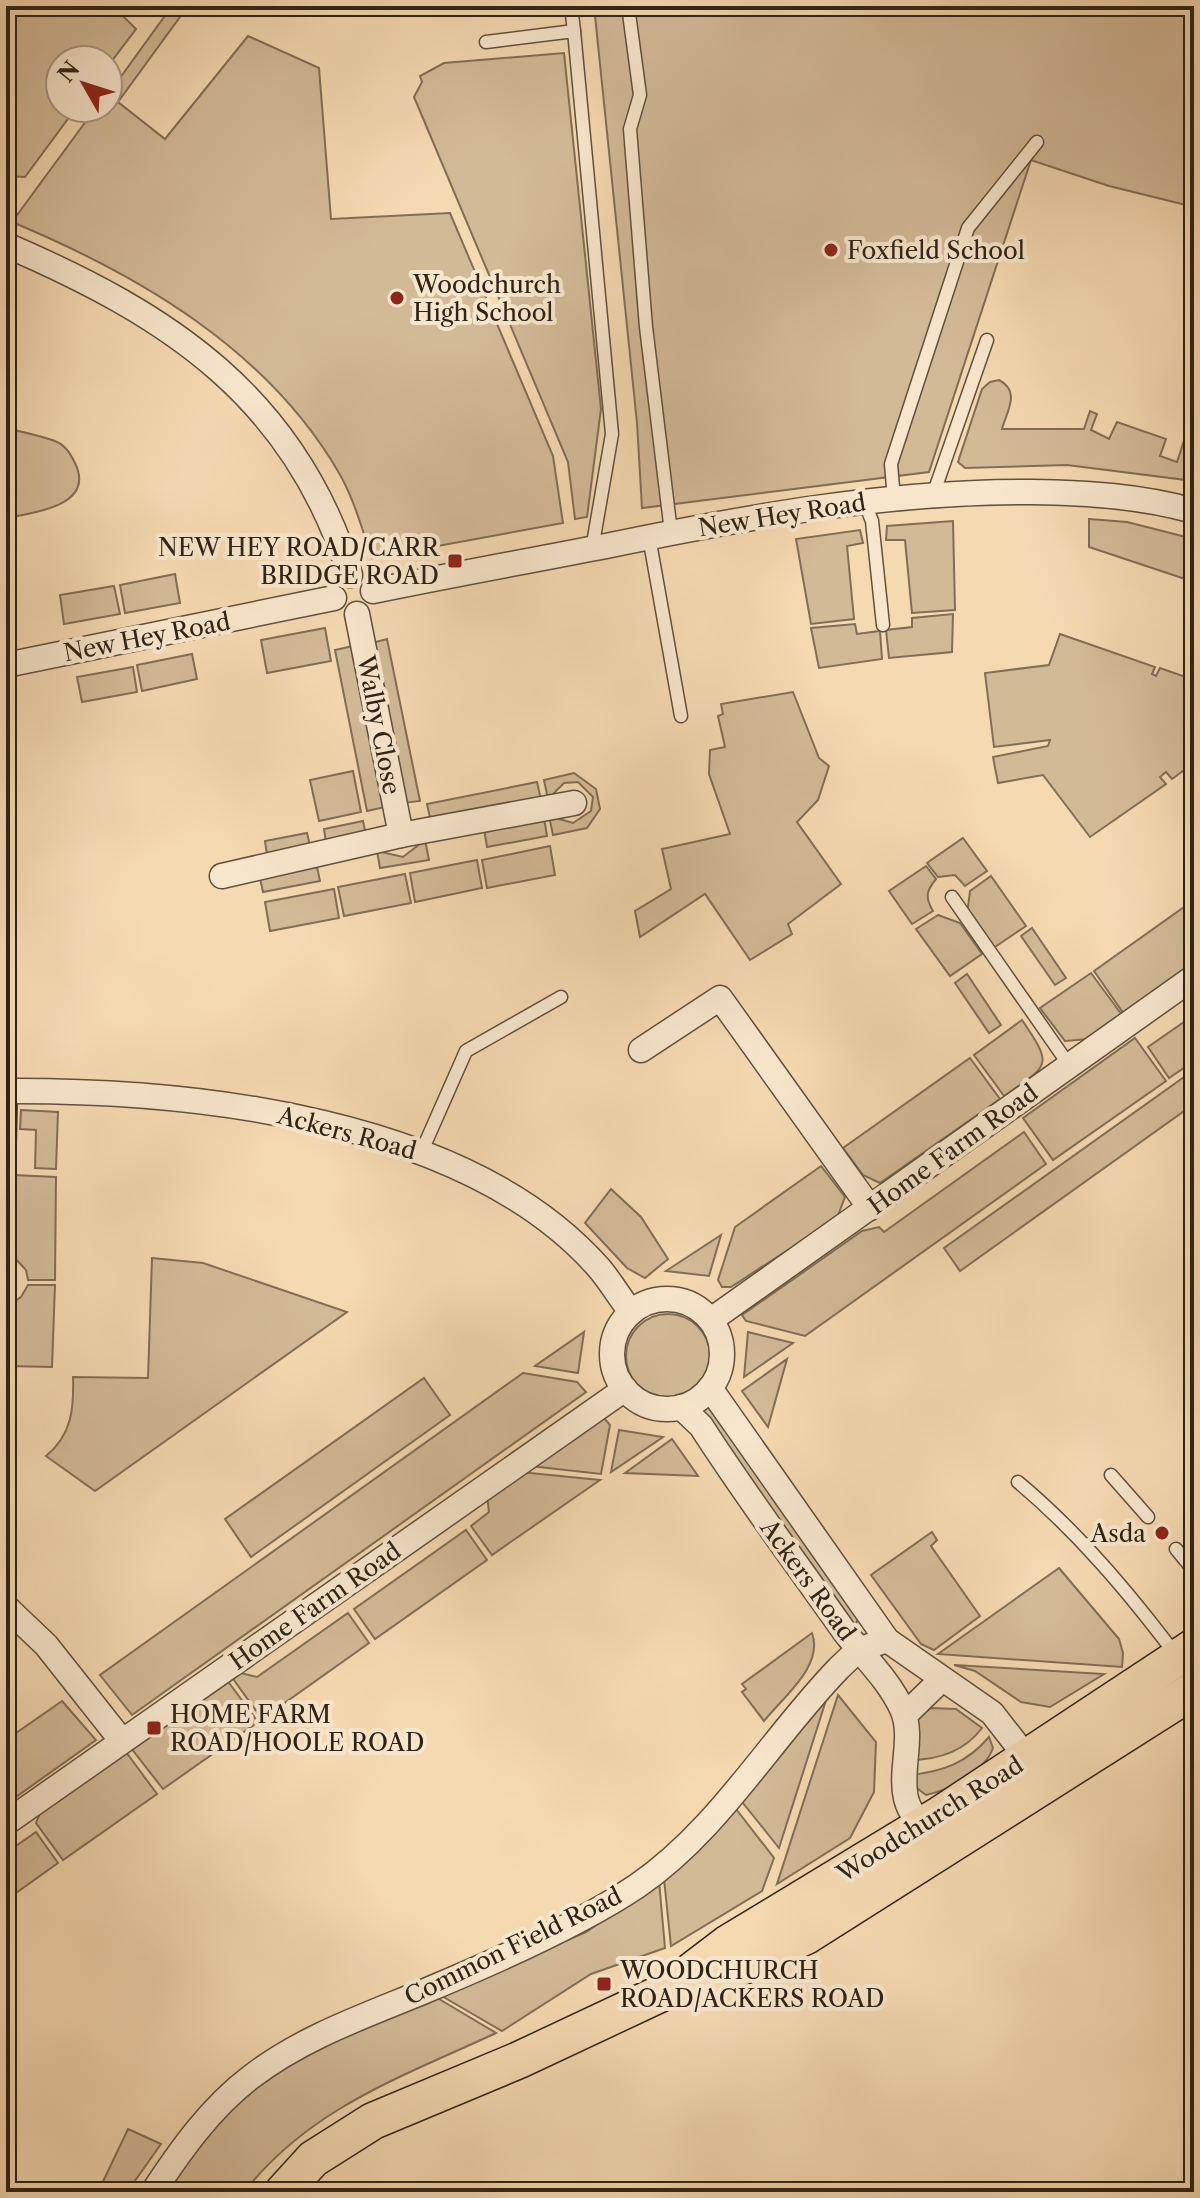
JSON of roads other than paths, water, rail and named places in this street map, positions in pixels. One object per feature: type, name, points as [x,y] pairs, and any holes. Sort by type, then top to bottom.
[{"type":"main road","name":"Woodchurch Road","points":[[666,1991],[727,1944],[922,1825],[1189,1655]]},
{"type":"main road","name":"Woodchurch Road","points":[[283,2192],[313,2159],[373,2121],[519,2060],[666,1991],[739,1968],[806,1936],[1194,1690]]},
{"type":"street","points":[[6,245],[83,278],[134,306],[217,366],[298,458],[335,526],[350,575]]},
{"type":"street","name":"New Hey Road","points":[[373,591],[660,534],[864,501],[933,495],[1071,493],[1192,507]]},
{"type":"street","points":[[350,575],[365,578],[373,591],[370,606],[357,614],[342,611],[334,598],[337,583],[350,575]]},
{"type":"street","name":"New Hey Road","points":[[6,665],[334,598]]},
{"type":"street","name":"Walby Close","points":[[357,614],[401,835]]},
{"type":"street","points":[[222,876],[401,835],[574,803]]},
{"type":"street","name":"Home Farm Road","points":[[711,1320],[1194,977]]},
{"type":"street","points":[[641,1050],[720,998],[870,1208]]},
{"type":"street","name":"Ackers Road","points":[[8,1091],[94,1091],[243,1107],[302,1118],[421,1153],[486,1181],[546,1222],[599,1268],[631,1312]]},
{"type":"street","points":[[681,1300],[711,1320],[719,1336],[722,1354],[719,1372],[710,1388],[681,1407],[650,1406],[625,1389],[616,1374],[613,1349],[620,1325],[631,1312],[646,1303],[681,1300]]},
{"type":"street","name":"Ackers Road","points":[[710,1388],[887,1640],[992,1713],[1027,1758]]},
{"type":"street","name":"Home Farm Road","points":[[6,1823],[625,1389]]},
{"type":"street","name":"Ackers Road","points":[[681,1407],[701,1426],[858,1650],[898,1699],[905,1715]]},
{"type":"street","points":[[6,1607],[46,1645],[122,1741]]},
{"type":"street","name":"Common Field Road","points":[[153,2192],[219,2106],[252,2076],[331,2029],[429,1990],[577,1920],[638,1885],[695,1836],[821,1687],[858,1650],[887,1640]]},
{"type":"street","points":[[942,1679],[905,1715],[902,1780],[908,1804],[922,1825],[937,1834],[963,1828],[1087,1759]]},
{"type":"lane","points":[[571,6],[612,434],[592,549]]},
{"type":"lane","points":[[628,6],[640,95],[630,129],[660,534],[681,716]]},
{"type":"lane","points":[[486,42],[574,31]]},
{"type":"lane","points":[[894,499],[891,464],[968,228],[1037,142]]},
{"type":"lane","points":[[933,495],[987,340]]},
{"type":"lane","points":[[864,501],[872,521],[883,625]]},
{"type":"lane","points":[[952,897],[1069,1065]]},
{"type":"lane","points":[[421,1153],[466,1051],[561,997]]},
{"type":"lane","points":[[6,1267],[8,1091]]},
{"type":"lane","points":[[1111,1475],[1148,1517]]},
{"type":"lane","points":[[1018,1482],[1053,1512],[1189,1655]]},
{"type":"lane","points":[[1176,1549],[1190,1566],[1194,1563]]},
{"type":"place","name":"Foxfield School","points":[[831,250]]},
{"type":"place","name":"Woodchurch High School","points":[[397,298]]},
{"type":"place","name":"NEW HEY ROAD/CARR BRIDGE ROAD","points":[[455,561]]},
{"type":"place","name":"Asda","points":[[1162,1533]]},
{"type":"place","name":"HOME FARM ROAD/HOOLE ROAD","points":[[154,1728]]},
{"type":"place","name":"WOODCHURCH ROAD/ACKERS ROAD","points":[[604,1984]]}]
